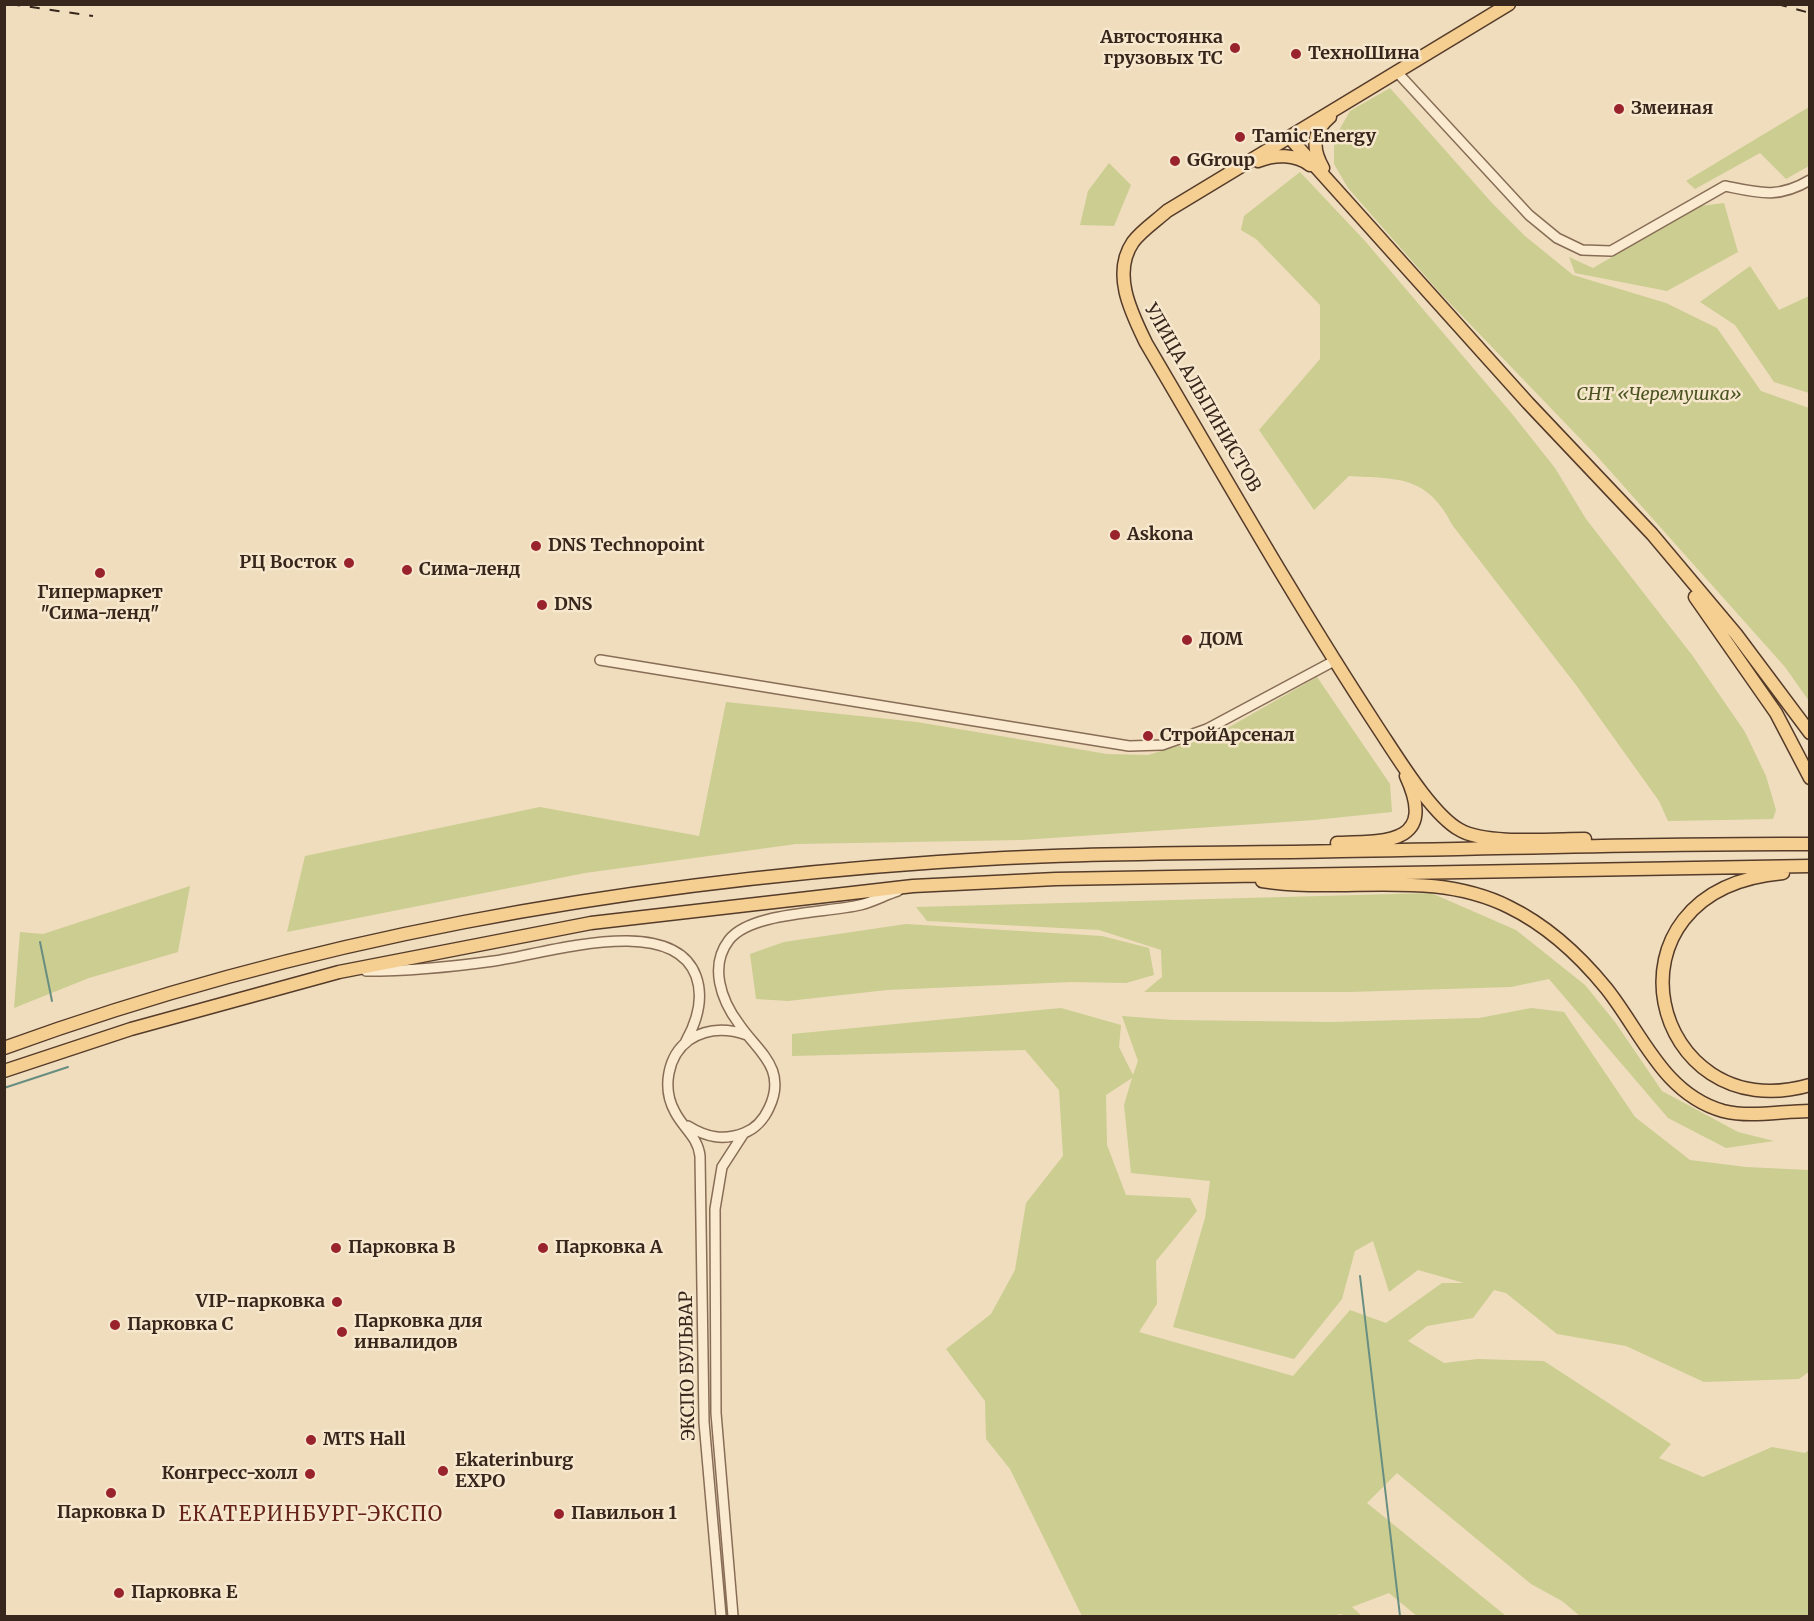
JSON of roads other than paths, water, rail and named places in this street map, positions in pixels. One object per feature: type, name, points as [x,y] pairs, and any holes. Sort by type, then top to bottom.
[{"type":"main road","name":"УЛИЦА АЛЬПИНИСТОВ","points":[[1398,759],[1334,661],[1146,343],[1129,308],[1124,284],[1126,256],[1133,242],[1167,211],[1509,4]]},
{"type":"main road","points":[[1348,203],[1316,156],[1315,140],[1324,122],[1358,94]]},
{"type":"main road","points":[[1289,137],[1528,404],[1652,534],[1728,625],[1809,733]]},
{"type":"main road","points":[[1227,175],[1276,156],[1305,161],[1328,180]]},
{"type":"main road","points":[[1605,485],[1695,597],[1736,654],[1776,713],[1809,778]]},
{"type":"main road","points":[[1398,759],[1441,815],[1469,834],[1488,838],[1630,839],[1664,845]]},
{"type":"main road","points":[[1217,854],[1258,846],[1386,842],[1405,835],[1414,825],[1417,809],[1411,787],[1398,759]]},
{"type":"main road","points":[[4,1048],[229,974],[333,949],[469,921],[614,895],[715,882],[942,861],[1664,845],[1809,844]]},
{"type":"main road","points":[[4,1071],[131,1029],[235,999],[350,971],[591,923],[913,886],[1056,879],[1809,866]]},
{"type":"main road","points":[[1809,871],[1744,879],[1718,889],[1703,899],[1678,927],[1667,952],[1662,978],[1663,993],[1672,1026],[1691,1058],[1707,1071],[1730,1084],[1756,1091],[1773,1092],[1809,1084]]},
{"type":"main road","points":[[1228,876],[1287,885],[1433,885],[1489,899],[1532,920],[1576,954],[1622,1010],[1656,1062],[1689,1094],[1711,1106],[1731,1112],[1809,1111]]},
{"type":"main road","points":[[4,1041],[40,1035]]},
{"type":"main road","points":[[4,1080],[46,1057]]},
{"type":"street","points":[[1396,71],[1529,215],[1557,238],[1582,250],[1611,251],[1725,186],[1770,195],[1800,186],[1809,180]]},
{"type":"street","points":[[600,660],[1129,746],[1162,745],[1207,729],[1334,661]]},
{"type":"street","name":"ЭКСПО БУЛЬВАР","points":[[732,1617],[716,1413],[715,1209],[722,1167],[744,1133],[764,1117],[774,1091],[767,1057],[747,1035],[730,1008],[718,976],[720,955],[733,935],[763,921],[863,904],[913,886]]},
{"type":"street","name":"ЭКСПО БУЛЬВАР","points":[[350,971],[456,966],[616,941],[654,942],[676,950],[685,957],[699,987],[698,1014],[685,1043],[675,1056],[668,1077],[670,1099],[696,1141],[700,1156],[704,1422],[721,1617]]},
{"type":"street","points":[[685,1043],[711,1031],[735,1031],[747,1035]]},
{"type":"street","points":[[681,1120],[711,1137],[729,1137],[744,1133]]},
{"type":"waterway","points":[[40,942],[52,1001]]},
{"type":"waterway","points":[[4,1088],[68,1067]]},
{"type":"waterway","points":[[1360,1276],[1400,1616]]},
{"type":"railway","points":[[10,4],[93,16]]},
{"type":"railway","points":[[1777,4],[1810,13]]},
{"type":"place","name":"Автостоянка грузовых ТС","points":[[1235,48]]},
{"type":"place","name":"ТехноШина","points":[[1296,54]]},
{"type":"place","name":"Змеиная","points":[[1619,109]]},
{"type":"place","name":"Tamic Energy","points":[[1240,137]]},
{"type":"place","name":"GGroup","points":[[1175,161]]},
{"type":"place","name":"Askona","points":[[1115,535]]},
{"type":"place","name":"DNS Technopoint","points":[[536,546]]},
{"type":"place","name":"РЦ Восток","points":[[349,563]]},
{"type":"place","name":"Сима-ленд","points":[[407,570]]},
{"type":"place","name":"Гипермаркет \"Сима-ленд\"","points":[[100,573]]},
{"type":"place","name":"DNS","points":[[542,605]]},
{"type":"place","name":"ДОМ","points":[[1187,640]]},
{"type":"place","name":"СтройАрсенал","points":[[1148,736]]},
{"type":"place","name":"Парковка B","points":[[336,1248]]},
{"type":"place","name":"Парковка A","points":[[543,1248]]},
{"type":"place","name":"VIP-парковка","points":[[337,1302]]},
{"type":"place","name":"Парковка C","points":[[115,1325]]},
{"type":"place","name":"Парковка для инвалидов","points":[[342,1332]]},
{"type":"place","name":"MTS Hall","points":[[311,1440]]},
{"type":"place","name":"Ekaterinburg EXPO","points":[[443,1471]]},
{"type":"place","name":"Конгресс-холл","points":[[310,1474]]},
{"type":"place","name":"Парковка D","points":[[111,1493]]},
{"type":"place","name":"Павильон 1","points":[[559,1514]]},
{"type":"place","name":"Парковка E","points":[[119,1593]]},
{"type":"district","name":"ЕКАТЕРИНБУРГ-ЭКСПО","points":[[311,1515]]},
{"type":"park label","name":"СНТ «Черемушка»","points":[[1659,395]]}]
